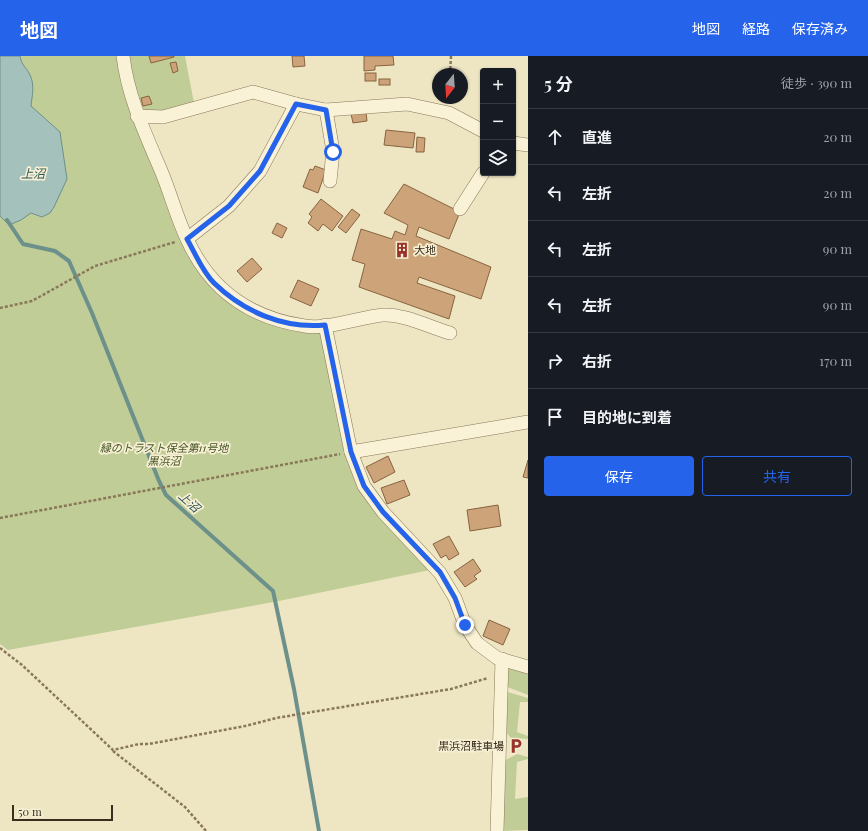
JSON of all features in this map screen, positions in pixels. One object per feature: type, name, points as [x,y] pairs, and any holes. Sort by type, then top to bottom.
[{"type":"street","points":[[123,56],[137,116],[164,178],[187,239],[202,268],[214,283],[242,305],[285,323],[307,327],[384,315],[398,317],[450,334]]},
{"type":"street","points":[[137,116],[163,117],[253,92],[296,104],[326,110],[407,104],[448,113],[480,129]]},
{"type":"street","points":[[187,239],[229,206],[260,171],[296,104]]},
{"type":"street","points":[[326,110],[333,152],[330,181]]},
{"type":"street","points":[[516,143],[528,145]]},
{"type":"street","points":[[460,209],[481,176]]},
{"type":"street","points":[[325,325],[351,452],[364,486],[383,512],[440,572],[455,598],[465,625],[477,643],[497,658],[528,667]]},
{"type":"street","points":[[351,452],[528,422]]},
{"type":"street","points":[[497,831],[502,659]]},
{"type":"path","points":[[450,68],[451,56]]},
{"type":"path","points":[[0,308],[32,302],[95,266],[187,239]]},
{"type":"path","points":[[0,518],[351,452]]},
{"type":"path","points":[[0,648],[22,665],[113,750],[185,807],[206,831]]},
{"type":"path","points":[[113,750],[139,744],[149,744],[245,726],[276,718],[451,689],[502,674]]},
{"type":"green space","name":"緑のトラスト保全第11号地 黒浜沼","points":[[0,56],[119,56],[158,179],[225,298],[321,331],[348,457],[430,570],[279,601],[8,650],[0,644]]},
{"type":"green space","points":[[128,56],[185,56],[194,103],[161,114],[142,113]]},
{"type":"green space","points":[[506,668],[528,669],[528,695],[505,686]]},
{"type":"green space","points":[[505,691],[528,698],[528,702],[520,702],[517,732],[528,736],[528,739],[511,738],[504,730]]},
{"type":"green space","points":[[517,754],[528,757],[528,759],[517,762],[515,799],[528,797],[528,830],[502,831],[504,761]]},
{"type":"water","name":"上沼","points":[[0,56],[20,56],[32,79],[33,90],[31,106],[60,132],[67,179],[50,213],[42,217],[31,213],[21,220],[9,225],[0,216]]},
{"type":"building","points":[[149,56],[174,56],[174,57],[151,63]]},
{"type":"building","points":[[292,56],[304,56],[305,66],[293,67]]},
{"type":"building","points":[[364,56],[393,56],[394,65],[375,66],[375,70],[364,71]]},
{"type":"building","points":[[176,62],[178,71],[173,73],[170,63]]},
{"type":"building","points":[[365,73],[376,73],[376,81],[365,81]]},
{"type":"building","points":[[379,79],[390,79],[390,85],[379,85]]},
{"type":"building","points":[[149,96],[152,104],[143,106],[141,98]]},
{"type":"building","points":[[366,112],[367,121],[353,123],[351,114]]},
{"type":"building","points":[[386,130],[415,133],[413,148],[384,145]]},
{"type":"building","points":[[417,137],[425,138],[424,152],[416,152]]},
{"type":"building","points":[[315,166],[326,170],[318,193],[303,187],[310,169],[313,170]]},
{"type":"building","name":"大地","points":[[404,184],[460,212],[449,239],[419,227],[416,236],[491,267],[481,299],[419,277],[417,283],[455,296],[449,319],[359,287],[365,264],[352,260],[361,229],[392,239],[395,231],[405,235],[408,225],[384,213]]},
{"type":"building","points":[[321,199],[343,216],[332,231],[323,224],[318,231],[308,223],[312,217],[309,214]]},
{"type":"building","points":[[352,209],[360,215],[346,233],[338,227]]},
{"type":"building","points":[[277,223],[287,228],[282,238],[272,233]]},
{"type":"building","points":[[252,258],[262,269],[247,282],[237,271]]},
{"type":"building","points":[[298,280],[319,289],[311,306],[290,297]]},
{"type":"building","points":[[388,456],[395,472],[374,483],[366,467]]},
{"type":"building","points":[[528,460],[528,478],[523,477]]},
{"type":"building","points":[[404,480],[410,495],[387,504],[381,488]]},
{"type":"building","points":[[498,505],[501,526],[470,531],[467,510]]},
{"type":"building","points":[[449,536],[459,554],[449,560],[446,555],[441,558],[433,544]]},
{"type":"building","points":[[473,559],[481,571],[474,576],[477,579],[465,587],[454,572]]},
{"type":"building","points":[[489,620],[510,629],[503,645],[483,636]]},
{"type":"waterway","name":"上沼","points":[[7,220],[23,244],[55,251],[69,261],[92,313],[159,481],[166,495],[273,591],[294,689],[319,831]]},
{"type":"place","name":"大地","points":[[402,250]]},
{"type":"place","name":"黒浜沼駐車場","points":[[516,746]]},
{"type":"route","points":[[333,152],[326,110],[296,104],[282,127],[260,171],[229,206],[187,239],[202,268],[214,283],[242,305],[260,314],[285,323],[307,327],[325,325],[351,452],[364,486],[383,512],[440,572],[455,598],[465,625]]}]
